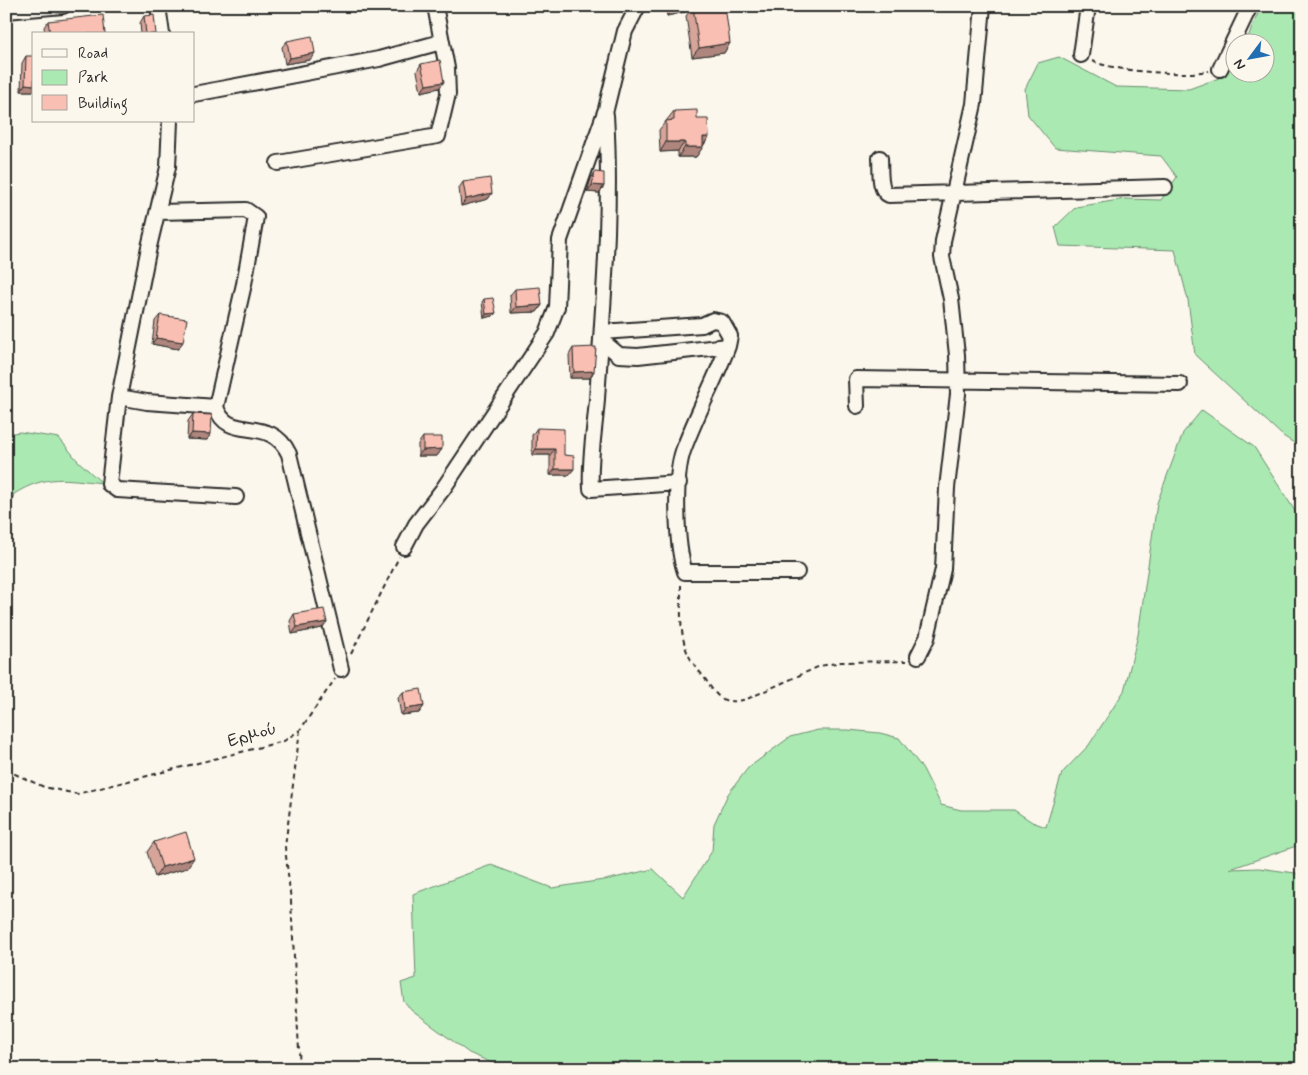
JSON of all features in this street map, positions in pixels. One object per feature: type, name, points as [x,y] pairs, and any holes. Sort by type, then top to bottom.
[{"type":"street","points":[[6,11],[63,6]]},
{"type":"street","points":[[158,6],[162,32]]},
{"type":"street","points":[[278,163],[438,136],[448,94],[447,68],[435,6]]},
{"type":"street","points":[[404,547],[416,524],[443,489],[547,333],[557,307],[560,240],[606,109],[625,31],[638,6]]},
{"type":"street","points":[[918,656],[927,638],[943,569],[947,488],[958,394],[951,299],[942,257],[942,241],[974,104],[983,6]]},
{"type":"street","points":[[1081,55],[1088,6]]},
{"type":"street","points":[[1220,69],[1250,6]]},
{"type":"street","points":[[195,94],[369,61],[441,42]]},
{"type":"street","points":[[606,109],[609,162],[608,244],[590,465],[591,489],[679,483]]},
{"type":"street","points":[[170,122],[168,167],[149,247],[119,397],[108,480],[110,487],[117,490],[236,497]]},
{"type":"street","points":[[880,158],[882,188],[889,195],[1165,187]]},
{"type":"street","points":[[158,212],[246,210],[256,217],[244,284],[216,407],[219,415],[232,426],[267,432],[285,444],[341,669]]},
{"type":"street","points":[[601,336],[702,325],[713,320],[722,322],[730,336],[728,346],[683,452],[679,483],[679,536],[685,572],[797,572]]},
{"type":"street","points":[[601,336],[618,355],[638,356],[728,346]]},
{"type":"street","points":[[857,406],[856,379],[1180,384]]},
{"type":"street","points":[[119,397],[147,402],[216,407]]},
{"type":"path","points":[[1081,55],[1095,62],[1129,69],[1166,72],[1202,72],[1220,69]]},
{"type":"path","name":"Ερμού","points":[[6,770],[44,787],[77,794],[284,741],[300,730],[341,669],[404,547]]},
{"type":"path","points":[[685,572],[681,584],[681,604],[682,627],[688,654],[716,695],[724,700],[736,702],[747,699],[820,666],[841,662],[904,662],[918,656]]},
{"type":"path","points":[[300,730],[284,847],[291,900],[300,1069]]},
{"type":"path","points":[[1237,1069],[1282,1067],[1295,1065],[1302,1060]]},
{"type":"green space","points":[[1261,6],[1302,6],[1302,448],[1283,436],[1195,355],[1188,300],[1175,250],[1060,246],[1055,227],[1076,207],[1125,199],[1161,200],[1177,177],[1161,156],[1055,148],[1028,115],[1025,89],[1038,63],[1059,57],[1116,87],[1189,89],[1219,78],[1226,69],[1226,82],[1276,82],[1276,32],[1250,32]]},
{"type":"green space","points":[[1202,410],[1254,447],[1302,522],[1302,844],[1230,869],[1259,868],[1302,874],[1302,1069],[629,1069],[627,1061],[612,1063],[598,1069],[506,1069],[469,1053],[412,1011],[404,1002],[401,983],[416,978],[413,894],[491,865],[552,888],[610,879],[653,869],[683,897],[712,851],[714,824],[728,794],[748,768],[790,737],[818,730],[848,730],[880,733],[899,738],[923,769],[941,805],[961,810],[1014,810],[1032,822],[1046,827],[1062,773],[1089,745],[1124,691],[1138,635],[1157,503],[1183,433]]},
{"type":"green space","points":[[20,432],[59,438],[77,460],[102,483],[56,479],[36,483],[14,494],[6,519],[6,434]]},
{"type":"building","points":[[671,6],[686,6],[671,9]]},
{"type":"building","points":[[725,6],[730,43],[699,48],[693,7]]},
{"type":"building","points":[[103,15],[105,32],[50,32],[48,21]]},
{"type":"building","points":[[154,15],[156,32],[146,32],[144,16]]},
{"type":"building","points":[[312,36],[315,53],[290,58],[287,41]]},
{"type":"building","points":[[26,56],[32,56],[32,85],[25,84]]},
{"type":"building","points":[[440,60],[444,82],[426,85],[421,64]]},
{"type":"building","points":[[697,110],[697,119],[708,119],[709,137],[703,137],[703,147],[685,147],[685,142],[666,142],[666,121],[674,120],[674,111]]},
{"type":"building","points":[[595,172],[604,173],[604,186],[592,185]]},
{"type":"building","points":[[490,178],[492,193],[466,199],[463,182]]},
{"type":"building","points":[[540,287],[542,305],[516,307],[515,289]]},
{"type":"building","points":[[493,298],[496,313],[486,314],[484,299]]},
{"type":"building","points":[[160,315],[187,319],[183,342],[156,338]]},
{"type":"building","points":[[596,347],[594,371],[574,372],[573,348]]},
{"type":"building","points":[[193,414],[212,415],[211,434],[192,433]]},
{"type":"building","points":[[537,428],[564,429],[564,455],[574,456],[574,469],[555,469],[555,449],[536,449]]},
{"type":"building","points":[[423,437],[442,437],[442,449],[423,450]]},
{"type":"building","points":[[324,609],[327,622],[297,627],[294,614]]},
{"type":"building","points":[[421,689],[424,706],[405,709],[403,692]]},
{"type":"building","points":[[186,832],[194,858],[162,867],[154,842]]}]
